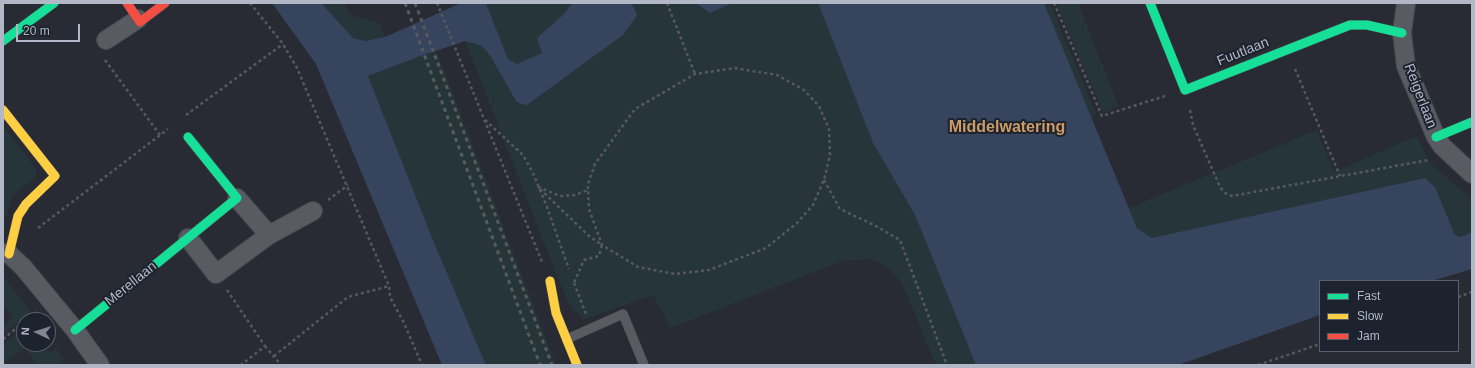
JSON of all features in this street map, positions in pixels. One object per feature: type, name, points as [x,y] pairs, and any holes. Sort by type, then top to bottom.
[{"type":"street","points":[[3,41],[54,3]]},
{"type":"street","points":[[127,3],[140,22],[165,3]]},
{"type":"street","points":[[1150,3],[1185,90]]},
{"type":"street","name":"Reigerlaan","points":[[1406,3],[1402,33],[1406,66],[1436,137],[1452,156],[1472,174]]},
{"type":"street","points":[[106,40],[138,19]]},
{"type":"street","name":"Fuutlaan","points":[[1185,90],[1350,25],[1367,25],[1402,33]]},
{"type":"street","points":[[3,110],[56,176],[26,204],[18,216],[6,254],[23,267],[75,330],[100,365]]},
{"type":"street","points":[[1436,137],[1472,122]]},
{"type":"street","points":[[188,137],[268,235]]},
{"type":"street","name":"Merellaan","points":[[75,330],[238,198]]},
{"type":"street","points":[[188,238],[216,274],[268,235],[313,211]]},
{"type":"street","points":[[550,281],[556,313],[577,365]]},
{"type":"lane","points":[[566,340],[623,314],[644,365]]},
{"type":"path","points":[[250,3],[283,44],[297,68],[389,286],[390,297],[403,321],[422,365]]},
{"type":"path","points":[[437,3],[453,47],[550,281]]},
{"type":"path","points":[[667,3],[695,74]]},
{"type":"path","points":[[1054,3],[1102,116],[1185,90],[1193,125],[1220,186],[1225,193],[1232,196],[1452,156]]},
{"type":"path","points":[[106,40],[102,56],[160,135]]},
{"type":"path","points":[[18,216],[38,228],[283,44]]},
{"type":"path","points":[[1287,50],[1340,176]]},
{"type":"path","points":[[538,187],[589,236],[602,245],[638,267],[675,274],[709,270],[766,248],[797,223],[813,205],[824,180],[830,155],[830,129],[819,106],[804,90],[777,75],[735,68],[695,74],[635,109],[595,164],[588,184],[589,209],[602,245],[599,256],[584,260],[574,283]]},
{"type":"path","points":[[483,118],[523,155],[538,187],[586,315],[580,317]]},
{"type":"path","points":[[176,123],[188,137]]},
{"type":"path","points":[[824,180],[840,209],[874,225],[900,240],[947,365]]},
{"type":"path","points":[[538,187],[560,196],[575,195],[588,190]]},
{"type":"path","points":[[216,274],[265,346],[281,365]]},
{"type":"path","points":[[274,356],[348,297],[389,286]]},
{"type":"path","points":[[1459,297],[1472,292]]},
{"type":"path","points":[[3,339],[16,328]]},
{"type":"path","points":[[1258,365],[1319,344]]},
{"type":"path","points":[[241,365],[265,346]]},
{"type":"shaded area","points":[[321,3],[345,3],[350,14],[379,23],[385,37],[365,41],[353,39]]},
{"type":"shaded area","points":[[486,3],[572,3],[564,14],[537,38],[542,53],[517,64],[508,59]]},
{"type":"shaded area","points":[[631,3],[696,3],[710,13],[732,3],[818,3],[873,143],[915,215],[976,365],[936,365],[903,286],[888,268],[878,262],[868,259],[842,261],[671,328],[653,295],[583,320],[567,301],[465,41],[482,46],[527,105],[623,35],[637,14]]},
{"type":"shaded area","points":[[1044,3],[1050,3],[1096,114],[1091,117]]},
{"type":"shaded area","points":[[1056,3],[1078,3],[1119,106],[1103,112]]},
{"type":"shaded area","points":[[437,52],[556,365],[486,365],[435,245],[368,76],[421,56]]},
{"type":"shaded area","points":[[3,126],[37,170],[35,177],[12,196],[7,215],[3,216]]},
{"type":"shaded area","points":[[1317,130],[1334,172],[1417,136],[1430,163],[1468,196],[1472,206],[1472,232],[1461,237],[1455,235],[1435,187],[1425,178],[1152,238],[1137,229],[1129,208]]},
{"type":"shaded area","points":[[3,276],[31,312],[16,312],[16,324],[3,334],[3,325],[13,317],[3,304]]},
{"type":"shaded area","points":[[16,334],[16,352],[20,352],[3,364],[3,345]]},
{"type":"shaded area","points":[[56,348],[64,359],[58,365],[38,365],[28,352],[50,353],[56,352]]},
{"type":"water","points":[[272,3],[321,3],[353,38],[365,41],[385,37],[461,3],[486,3],[508,59],[517,64],[542,53],[537,38],[564,14],[572,3],[631,3],[637,14],[623,35],[527,105],[516,101],[491,57],[482,46],[465,41],[368,76],[435,245],[486,365],[442,365],[316,64]]},
{"type":"water","points":[[696,3],[732,3],[710,13]]},
{"type":"water","points":[[818,3],[1044,3],[1137,228],[1152,238],[1425,178],[1435,187],[1455,235],[1461,237],[1472,232],[1472,269],[1435,280],[1319,280],[1319,315],[1178,365],[976,365],[915,215],[873,143]]},
{"type":"railway","points":[[405,3],[540,365]]},
{"type":"railway","points":[[415,3],[552,365]]},
{"type":"traffic: fast","points":[[3,41],[54,3]]},
{"type":"traffic: fast","points":[[1150,3],[1185,90],[1350,25],[1367,25],[1402,33]]},
{"type":"traffic: fast","points":[[1436,137],[1472,122]]},
{"type":"traffic: fast","points":[[75,330],[237,198],[188,137]]},
{"type":"traffic: slow","points":[[3,110],[55,176],[26,204],[18,216],[9,254]]},
{"type":"traffic: slow","points":[[550,281],[556,313],[577,365]]},
{"type":"traffic: jam","points":[[127,3],[140,22],[165,3]]},
{"type":"district","name":"Middelwatering","points":[[1007,128]]}]
